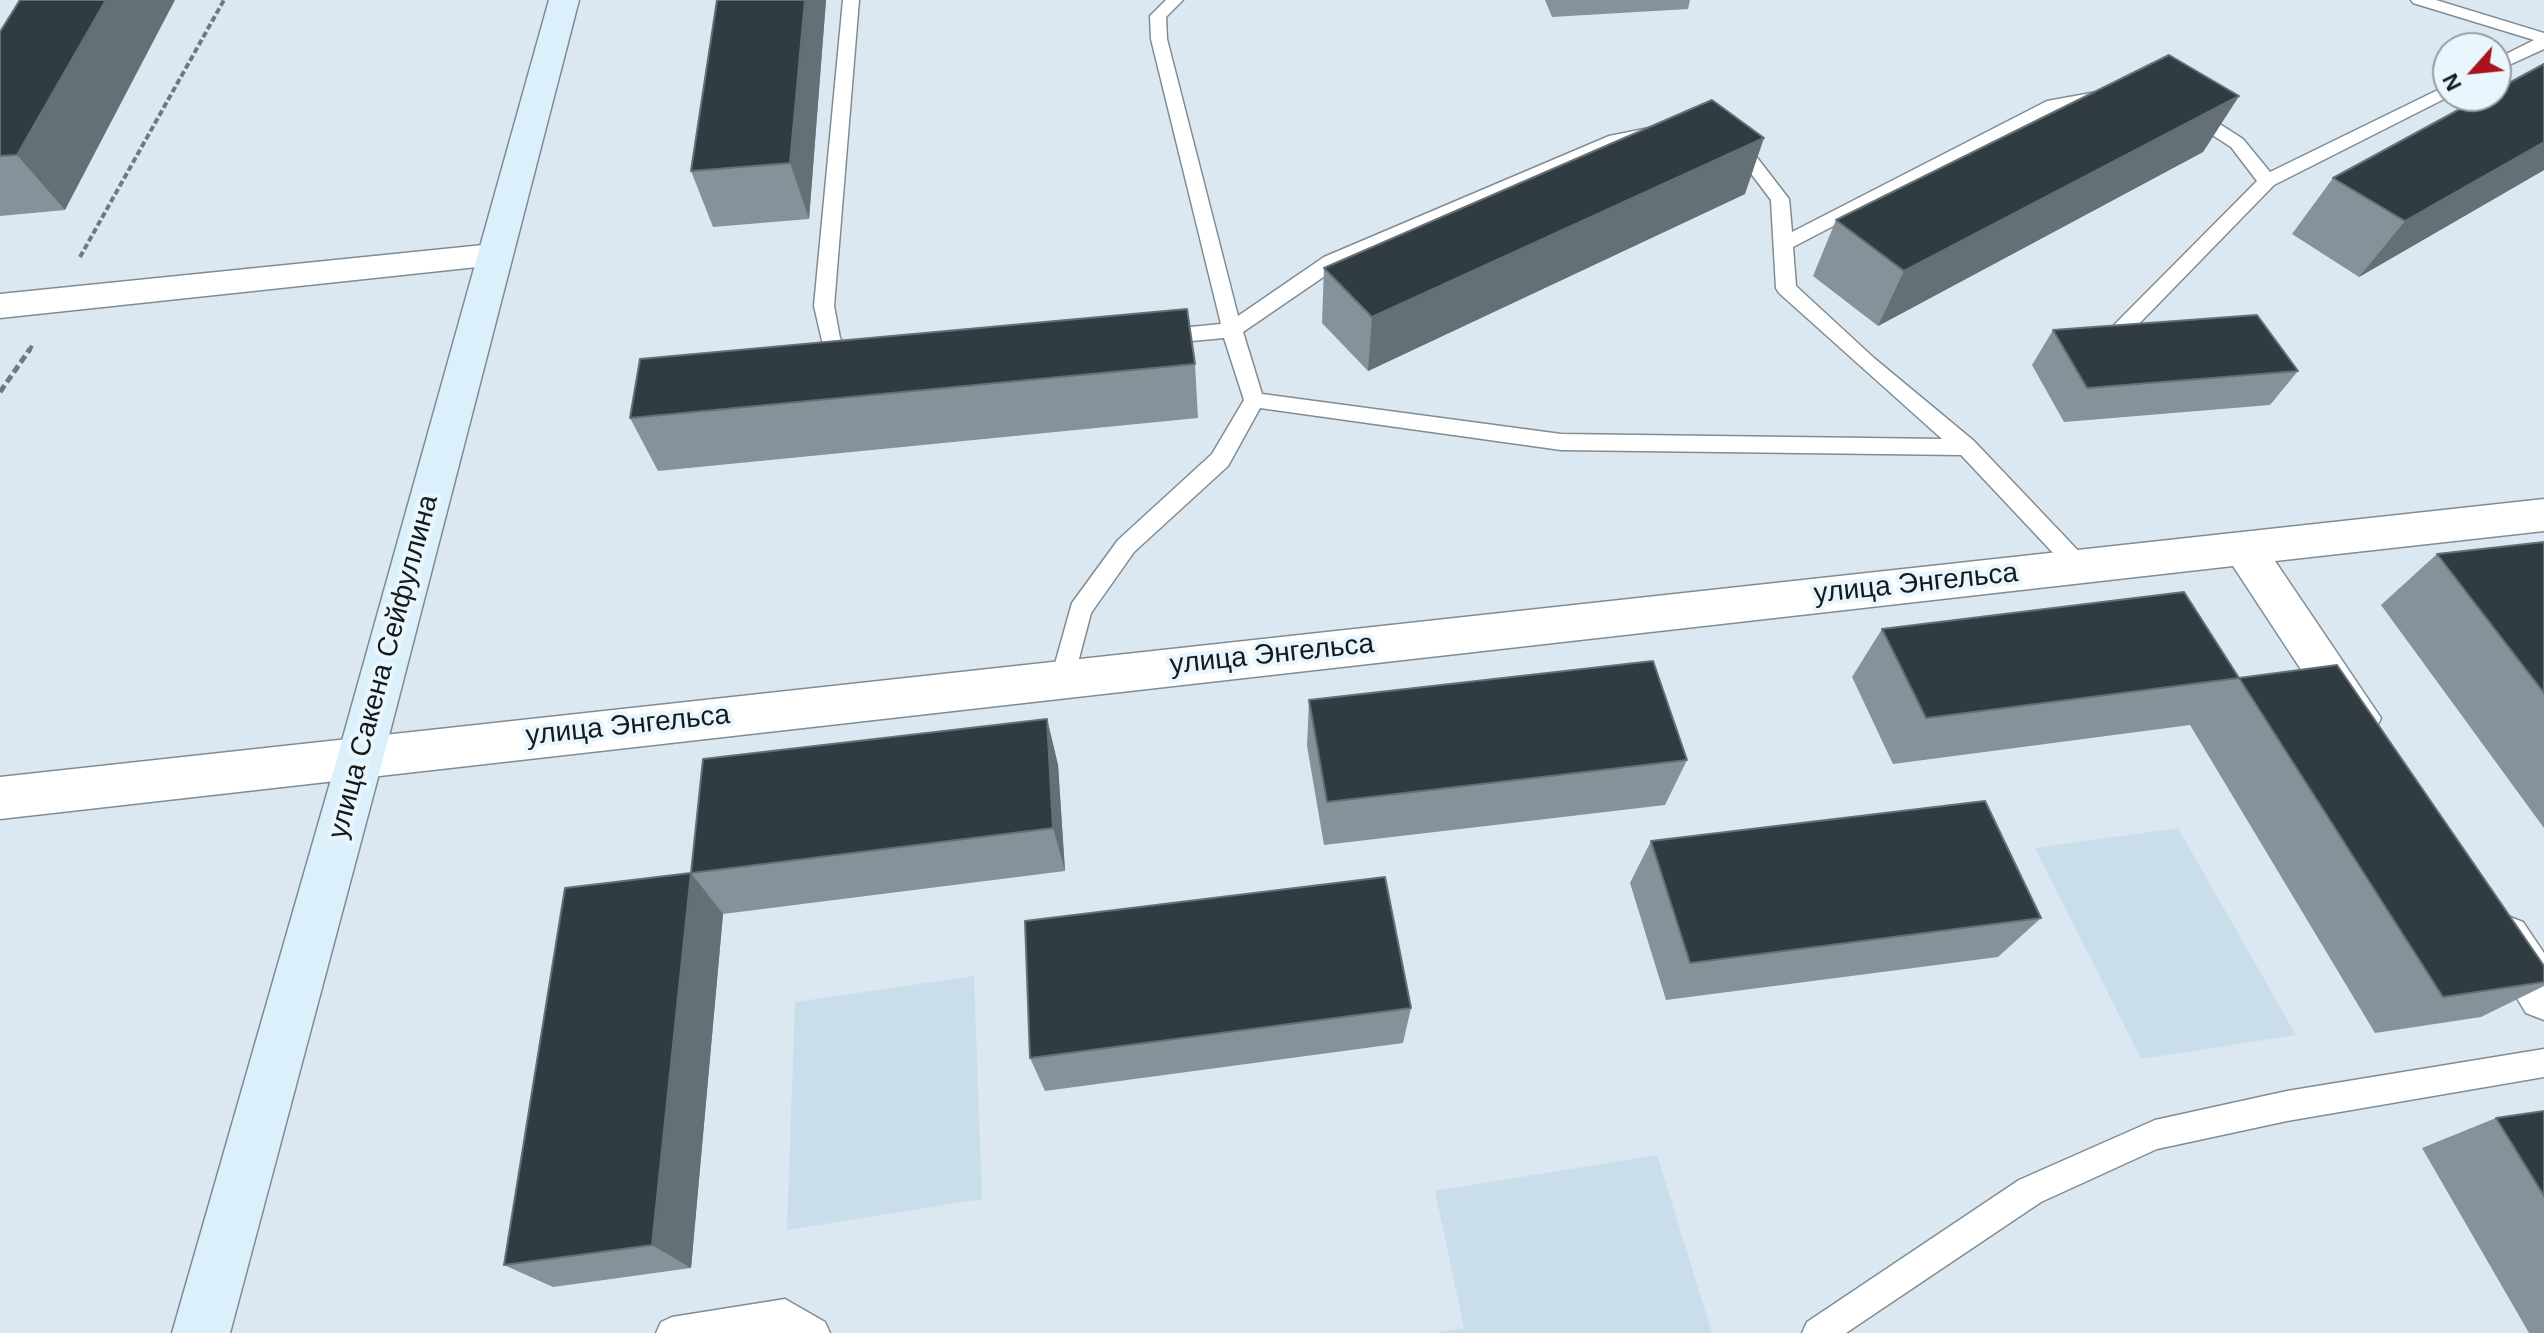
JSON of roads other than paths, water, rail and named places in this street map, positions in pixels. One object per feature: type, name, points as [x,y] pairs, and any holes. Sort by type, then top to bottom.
[{"type":"street","name":"улица Сакена Сейфуллина","points":[[201,1333],[361,755],[564,0]]},
{"type":"street","points":[[0,306],[493,256]]},
{"type":"street","name":"улица Энгельса","points":[[0,798],[361,755],[2544,515]]},
{"type":"street","points":[[2243,547],[2385,758]]},
{"type":"street","points":[[2482,904],[2544,996]]},
{"type":"lane","points":[[851,0],[824,306],[830,340],[840,353],[859,361],[872,361]]},
{"type":"lane","points":[[1063,678],[1080,610],[1126,546],[1220,460],[1254,400],[1232,330],[1159,39],[1158,16],[1175,0]]},
{"type":"lane","points":[[2419,0],[2544,40]]},
{"type":"lane","points":[[2512,57],[2544,40]]},
{"type":"lane","points":[[1782,245],[2053,105],[2113,94],[2127,95]]},
{"type":"lane","points":[[2122,329],[2267,181],[2432,98]]},
{"type":"lane","points":[[2175,105],[2237,143],[2267,181]]},
{"type":"lane","points":[[1137,339],[1232,330],[1331,262],[1615,140],[1668,129]]},
{"type":"lane","points":[[1718,141],[1746,155],[1780,199],[1786,288],[1867,363],[1966,447],[2079,566]]},
{"type":"lane","points":[[1254,400],[1561,442],[1966,447]]},
{"type":"lane","points":[[1818,1333],[2030,1191],[2155,1135],[2287,1106],[2544,1063]]},
{"type":"lane","points":[[672,1333],[785,1315],[814,1333]]}]
